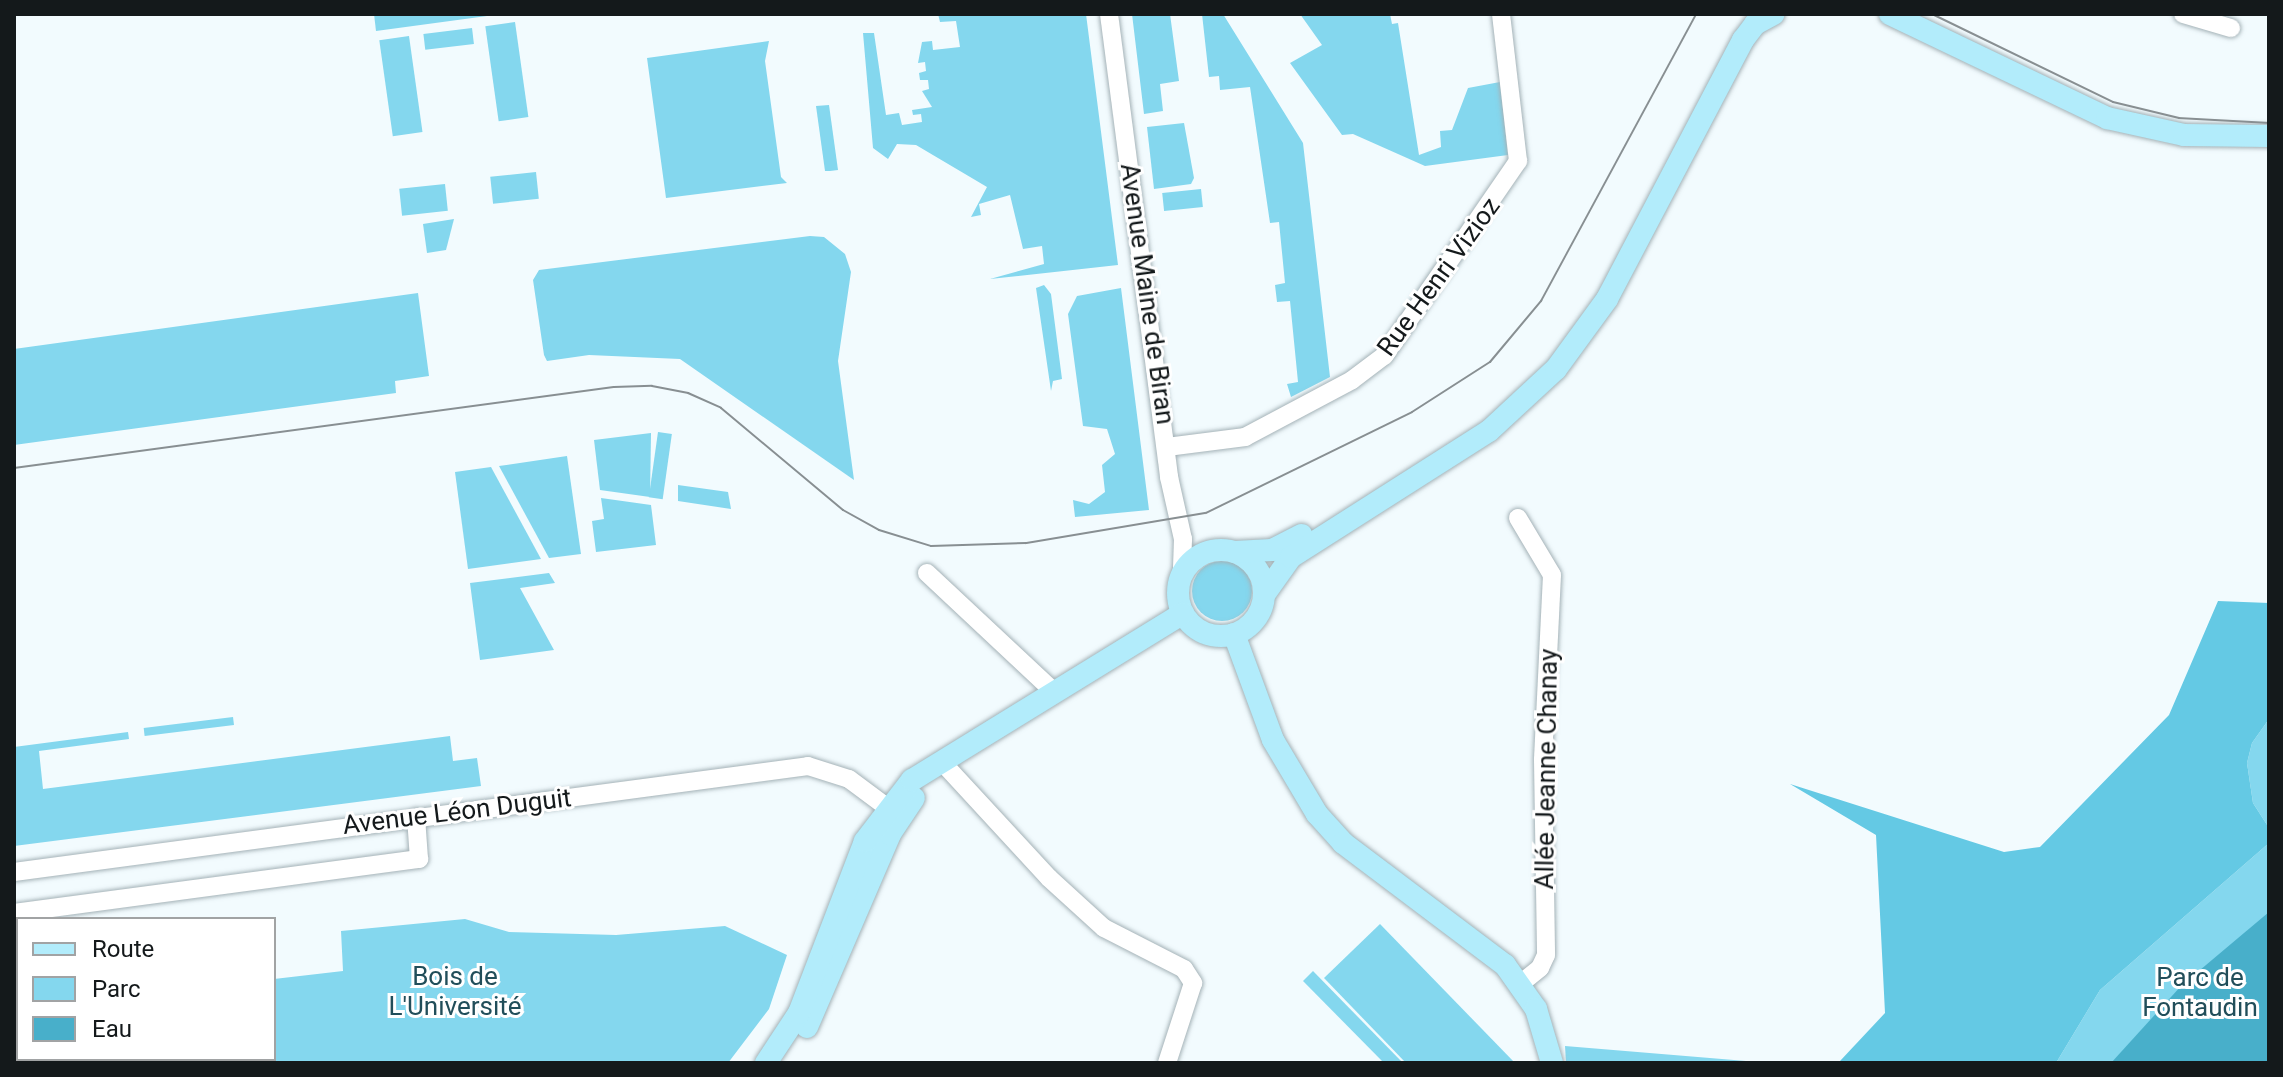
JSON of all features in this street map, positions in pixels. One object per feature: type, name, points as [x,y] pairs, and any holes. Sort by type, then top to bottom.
[{"type":"main road","points":[[1740,14],[1733,38],[1618,259],[1546,363],[1452,445],[1283,546],[1235,552],[1210,551],[1182,574],[1178,601],[1183,613],[1200,630],[1234,634],[1256,618],[1264,595],[1291,557],[1489,431],[1556,369],[1607,299],[1743,40],[1755,24],[1774,14]]},
{"type":"main road","points":[[1890,14],[2107,118],[2184,135],[2269,136]]},
{"type":"main road","points":[[1235,552],[1257,568],[1264,595]]},
{"type":"main road","points":[[766,1063],[799,1013],[865,841],[912,780],[1183,613]]},
{"type":"main road","points":[[1234,634],[1273,740],[1317,814],[1343,843],[1482,945],[1520,984],[1536,1009],[1552,1063]]},
{"type":"main road","points":[[783,1063],[811,1018],[890,834],[942,762]]},
{"type":"street","name":"Avenue Maine de Biran","points":[[1109,14],[1167,447],[1183,539],[1182,574]]},
{"type":"street","name":"Rue Henri Vizioz","points":[[1167,447],[1245,437],[1352,380],[1384,356],[1518,161],[1501,14]]},
{"type":"street","points":[[2183,14],[2231,28]]},
{"type":"street","name":"Allée Jeanne Chanay","points":[[1518,518],[1552,575],[1543,760],[1546,955],[1540,968],[1520,984]]},
{"type":"street","points":[[927,573],[1054,692]]},
{"type":"street","points":[[942,762],[1046,876],[1104,928],[1184,969],[1193,983],[1167,1063]]},
{"type":"street","name":"Avenue Léon Duguit","points":[[14,872],[808,766],[849,779],[888,808]]},
{"type":"street","points":[[14,913],[419,859],[416,817]]},
{"type":"green space","points":[[374,14],[486,14],[487,16],[376,31]]},
{"type":"green space","points":[[938,14],[1086,14],[1118,265],[990,279],[1044,264],[1042,246],[1023,249],[1010,195],[979,204],[981,215],[971,217],[987,187],[916,145],[897,144],[888,159],[873,148],[863,33],[874,33],[886,115],[899,113],[902,125],[922,122],[921,114],[913,115],[912,110],[932,107],[922,91],[929,89],[928,80],[920,80],[919,73],[926,71],[925,62],[918,63],[922,42],[932,41],[933,50],[960,47],[956,21],[940,22]]},
{"type":"green space","points":[[1132,14],[1170,14],[1179,81],[1160,84],[1163,111],[1144,114]]},
{"type":"green space","points":[[1202,14],[1223,14],[1303,143],[1330,377],[1291,397],[1287,384],[1298,382],[1290,301],[1277,302],[1275,285],[1285,283],[1279,222],[1270,223],[1250,87],[1220,90],[1219,76],[1209,77]]},
{"type":"green space","points":[[1300,14],[1390,14],[1392,24],[1398,23],[1419,155],[1441,147],[1440,131],[1452,130],[1468,88],[1500,82],[1508,155],[1425,166],[1353,134],[1342,135],[1290,63],[1322,45]]},
{"type":"green space","points":[[515,22],[528,117],[499,121],[485,26]]},
{"type":"green space","points":[[472,28],[474,44],[425,50],[423,34]]},
{"type":"green space","points":[[409,36],[422,132],[393,136],[379,40]]},
{"type":"green space","points":[[769,41],[765,61],[781,177],[787,183],[666,198],[647,58]]},
{"type":"green space","points":[[829,105],[838,170],[825,171],[816,106]]},
{"type":"green space","points":[[1184,123],[1194,178],[1191,184],[1154,189],[1147,127]]},
{"type":"green space","points":[[536,172],[539,199],[493,204],[490,177]]},
{"type":"green space","points":[[445,184],[448,211],[402,216],[399,189]]},
{"type":"green space","points":[[1201,189],[1203,207],[1164,211],[1162,193]]},
{"type":"green space","points":[[454,219],[446,250],[427,253],[423,224]]},
{"type":"green space","points":[[810,236],[824,237],[845,254],[851,272],[838,361],[854,480],[680,359],[589,355],[547,361],[544,355],[533,280],[539,270]]},
{"type":"green space","points":[[1044,285],[1051,294],[1062,379],[1053,381],[1051,391],[1036,288]]},
{"type":"green space","points":[[1121,288],[1149,510],[1075,517],[1073,500],[1089,504],[1105,492],[1102,465],[1115,454],[1107,429],[1083,426],[1068,314],[1077,296]]},
{"type":"green space","points":[[418,293],[429,376],[395,381],[396,393],[14,445],[14,349]]},
{"type":"green space","points":[[658,432],[672,434],[663,499],[649,497]]},
{"type":"green space","points":[[651,433],[650,497],[600,490],[594,440]]},
{"type":"green space","points":[[567,456],[581,554],[549,558],[499,466]]},
{"type":"green space","points":[[491,467],[541,559],[468,569],[455,472]]},
{"type":"green space","points":[[678,485],[728,492],[731,509],[678,501]]},
{"type":"green space","points":[[601,498],[651,505],[656,545],[596,552],[592,521],[604,519]]},
{"type":"green space","points":[[1222,561],[1233,563],[1243,570],[1250,580],[1250,602],[1243,612],[1233,619],[1222,621],[1211,619],[1201,612],[1194,602],[1192,591],[1194,580],[1201,570],[1211,563]]},
{"type":"green space","points":[[549,573],[555,583],[520,588],[554,650],[480,660],[470,583]]},
{"type":"green space","points":[[233,717],[234,725],[145,736],[144,728]]},
{"type":"green space","points":[[2269,719],[2269,828],[2253,803],[2247,763],[2252,743]]},
{"type":"green space","points":[[128,732],[129,739],[39,751],[43,789],[450,736],[453,761],[477,758],[481,786],[14,846],[14,747]]},
{"type":"green space","name":"Parc de Fontaudin","points":[[2269,843],[2269,1063],[2056,1063],[2100,990]]},
{"type":"green space","name":"Bois de L'Université","points":[[465,919],[509,932],[616,935],[725,926],[787,955],[769,1009],[728,1063],[40,1063],[276,1061],[276,979],[343,971],[341,931]]},
{"type":"green space","points":[[1380,924],[1515,1063],[1406,1063],[1324,978]]},
{"type":"green space","points":[[1313,971],[1403,1063],[1384,1063],[1303,981]]},
{"type":"green space","points":[[1565,1046],[1746,1061],[1748,1063],[1566,1063]]},
{"type":"shaded area","points":[[2218,601],[2269,603],[2269,719],[2252,743],[2247,763],[2253,803],[2269,828],[2269,843],[2100,990],[2056,1063],[1748,1063],[1840,1061],[1885,1013],[1876,835],[1790,784],[2004,852],[2040,847],[2169,715]]},
{"type":"water","points":[[2269,912],[2269,1063],[2111,1063],[2181,986]]},
{"type":"tram line","points":[[14,468],[614,387],[652,386],[688,393],[721,408],[843,510],[879,530],[931,546],[1026,543],[1206,513],[1412,412],[1490,362],[1541,301],[1696,14]]},
{"type":"tram line","points":[[1932,14],[2113,102],[2179,118],[2269,123]]}]
